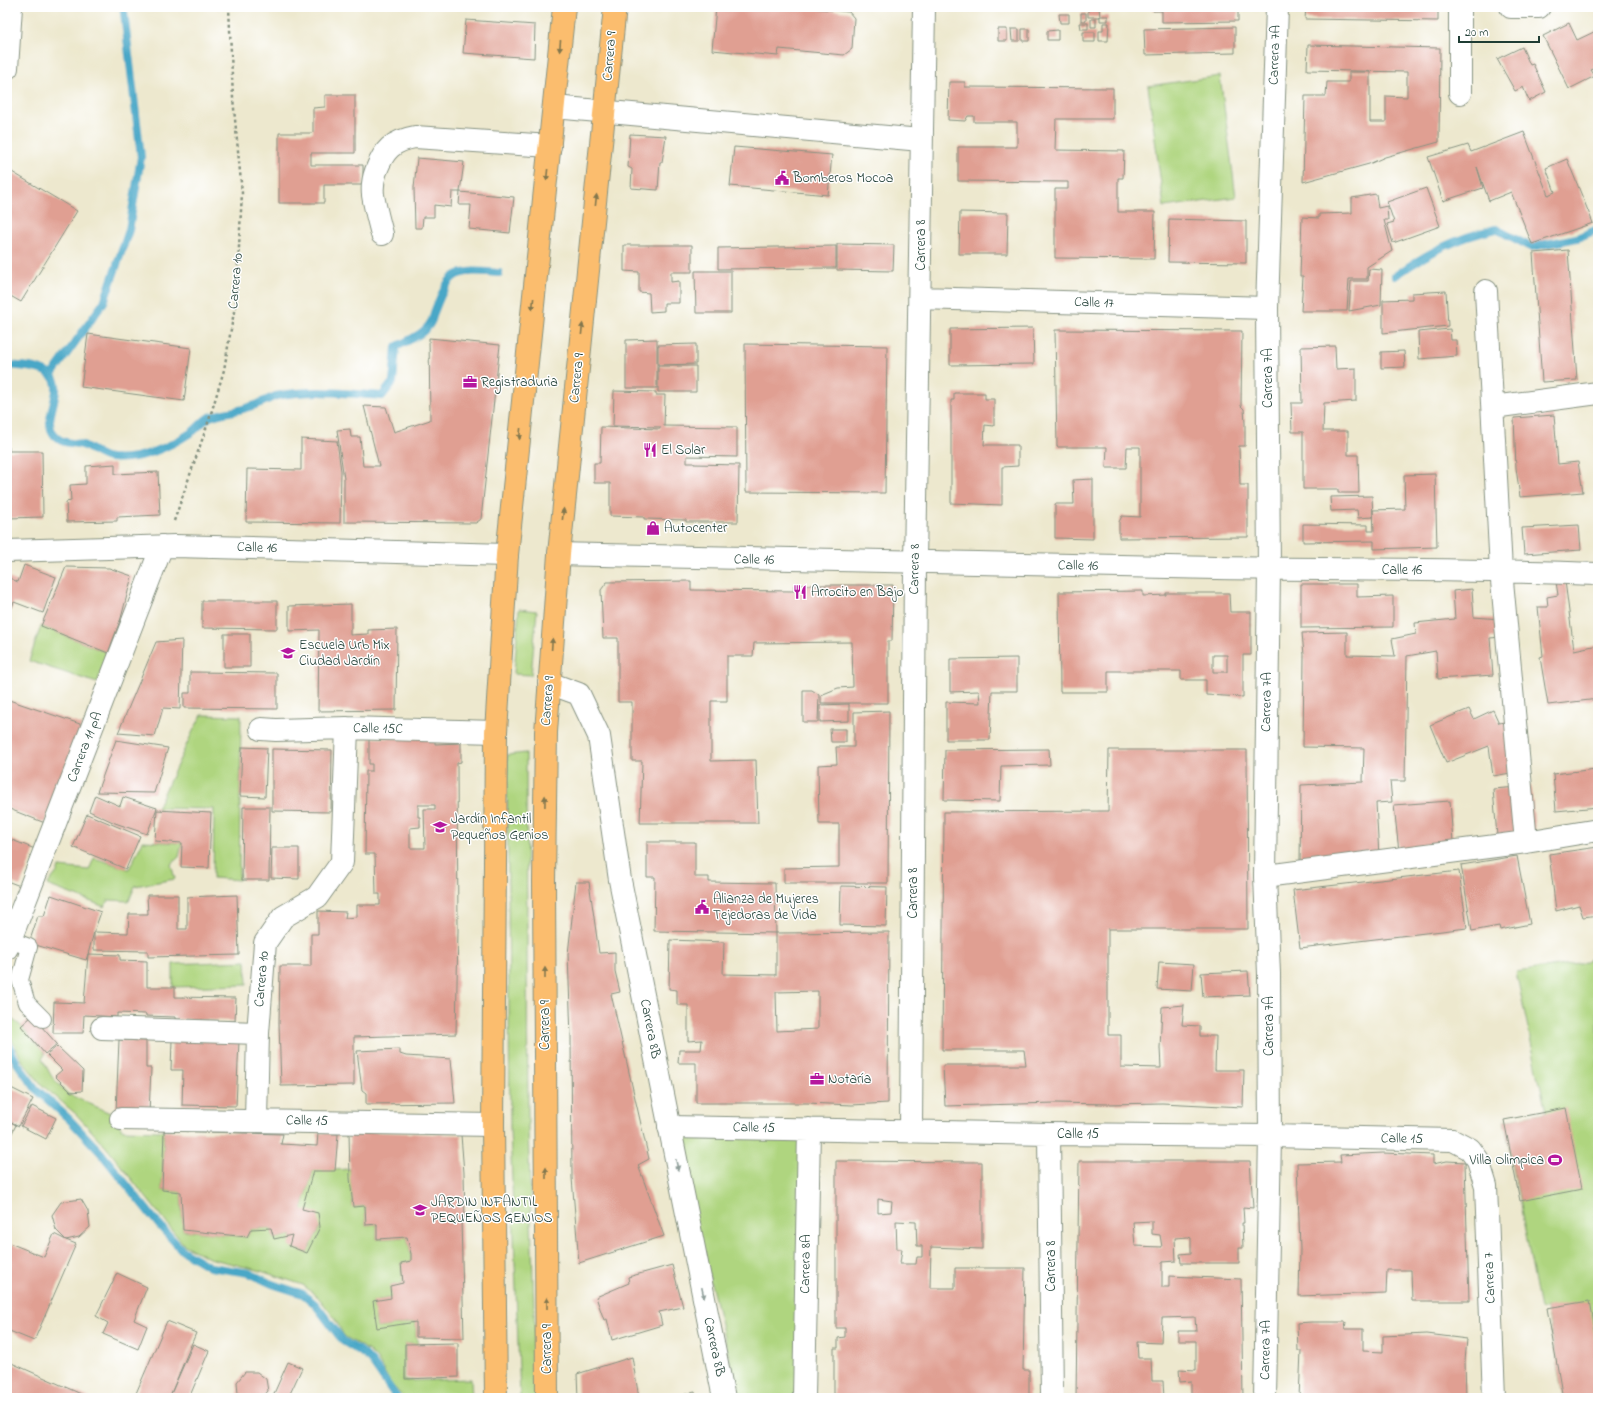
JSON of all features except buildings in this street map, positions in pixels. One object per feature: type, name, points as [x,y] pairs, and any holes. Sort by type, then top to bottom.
[{"type":"highway","points":[[496,1398],[493,1125],[496,732],[507,555],[564,7]]},
{"type":"highway","name":"Carrera 9","points":[[547,1398],[544,882],[546,732],[559,554],[615,7]]},
{"type":"street","points":[[7,68],[11,7]]},
{"type":"street","name":"Carrera 8","points":[[911,1131],[915,564],[924,7]]},
{"type":"street","name":"Carrera 7A","points":[[1265,1398],[1270,1136],[1269,974],[1265,876],[1269,569],[1267,308],[1277,7]]},
{"type":"street","points":[[1460,7],[1460,93]]},
{"type":"street","points":[[1511,7],[1539,7]]},
{"type":"street","points":[[554,107],[921,140]]},
{"type":"street","points":[[382,234],[373,195],[372,181],[381,158],[391,146],[402,139],[415,137],[550,146]]},
{"type":"street","points":[[1486,291],[1501,570],[1526,842]]},
{"type":"street","name":"Calle 17","points":[[920,298],[1267,308]]},
{"type":"street","points":[[1493,407],[1598,393]]},
{"type":"street","name":"Calle 16","points":[[7,551],[169,546],[507,555]]},
{"type":"street","name":"Carrera 11 pA","points":[[9,944],[169,546]]},
{"type":"street","name":"Calle 16","points":[[559,554],[915,564],[1269,569],[1501,570],[1598,574]]},
{"type":"street","name":"Carrera 8B","points":[[549,683],[579,694],[599,736],[620,880],[724,1398]]},
{"type":"street","name":"Calle 15C","points":[[261,729],[347,728],[496,732]]},
{"type":"street","name":"Carrera 10","points":[[256,1120],[258,1033],[265,943],[283,917],[317,897],[342,862],[347,728]]},
{"type":"street","points":[[1265,876],[1526,842],[1598,830]]},
{"type":"street","points":[[102,1028],[258,1033]]},
{"type":"street","name":"Calle 15","points":[[122,1119],[493,1125]]},
{"type":"street","name":"Calle 15","points":[[669,1127],[1453,1140],[1470,1150],[1478,1160]]},
{"type":"street","name":"Carrera 8A","points":[[804,1398],[809,1129]]},
{"type":"street","name":"Carrera 8","points":[[1050,1134],[1052,1398]]},
{"type":"street","name":"Carrera 7","points":[[1478,1160],[1484,1174],[1486,1186],[1494,1398]]},
{"type":"lane","points":[[9,944],[29,947],[20,980],[27,1003],[43,1019]]},
{"type":"path","name":"Carrera 10","points":[[169,546],[173,524],[210,417],[224,370],[236,300],[242,193],[233,98],[229,7]]},
{"type":"green space","points":[[1220,76],[1236,197],[1164,207],[1148,86]]},
{"type":"green space","points":[[519,609],[537,611],[531,675],[514,674]]},
{"type":"green space","points":[[41,626],[108,653],[97,683],[29,661]]},
{"type":"green space","points":[[202,715],[241,716],[239,880],[213,878],[214,809],[157,808]]},
{"type":"green space","points":[[526,753],[528,1129],[537,1398],[520,1398],[510,1128],[507,755]]},
{"type":"green space","points":[[143,841],[182,843],[179,857],[171,864],[175,879],[135,886],[129,901],[108,900],[105,907],[47,885],[58,871],[59,867],[89,870],[94,858],[129,869]]},
{"type":"green space","name":"Villa Olimpica","points":[[1598,951],[1598,1398],[1563,1398],[1547,1308],[1540,1309],[1504,1120],[1546,1112],[1516,972],[1586,962]]},
{"type":"green space","points":[[246,961],[247,985],[173,987],[173,964]]},
{"type":"green space","points":[[7,1015],[21,1026],[45,1054],[42,1059],[52,1077],[68,1094],[110,1113],[123,1130],[164,1131],[162,1190],[181,1192],[183,1230],[247,1237],[251,1229],[271,1228],[274,1239],[292,1235],[290,1246],[307,1253],[320,1227],[302,1209],[313,1171],[350,1169],[353,1207],[365,1206],[366,1225],[377,1224],[377,1239],[407,1237],[411,1261],[401,1263],[403,1283],[390,1286],[391,1298],[373,1301],[377,1328],[416,1322],[416,1337],[418,1344],[405,1344],[403,1381],[471,1379],[472,1398],[404,1398],[391,1384],[377,1359],[369,1351],[344,1336],[334,1317],[318,1297],[303,1285],[258,1270],[209,1258],[184,1245],[106,1147],[76,1114],[42,1085],[23,1062],[7,1030]]},
{"type":"green space","points":[[674,1132],[806,1134],[802,1398],[739,1398]]},
{"type":"waterway","points":[[51,376],[104,302],[129,230],[141,157],[123,7]]},
{"type":"waterway","points":[[1395,276],[1431,253],[1455,241],[1496,229],[1531,247],[1577,238],[1598,229]]},
{"type":"waterway","points":[[7,365],[37,369],[46,372],[53,378],[56,385],[56,393],[50,420],[51,429],[55,436],[59,439],[85,446],[100,455],[110,458],[142,455],[163,448],[183,438],[210,417],[256,405],[276,396],[316,392],[382,396],[393,382],[396,347],[415,337],[428,327],[432,321],[441,296],[451,279],[465,272],[499,273]]},
{"type":"waterway","points":[[7,1042],[17,1063],[36,1089],[69,1119],[101,1153],[159,1225],[183,1251],[210,1267],[249,1273],[272,1284],[303,1294],[315,1304],[343,1341],[364,1354],[372,1362],[397,1398]]},
{"type":"place","name":"Bomberos Mocoa","points":[[782,178]]},
{"type":"place","name":"Registraduria","points":[[470,382]]},
{"type":"place","name":"El Solar","points":[[650,450]]},
{"type":"place","name":"Autocenter","points":[[653,528]]},
{"type":"place","name":"Arrocito en Bajo","points":[[800,592]]},
{"type":"place","name":"Escuela Urb Mix Ciudad Jardín","points":[[288,653]]},
{"type":"place","name":"Jardín Infantil Pequeños Genios","points":[[440,827]]},
{"type":"place","name":"Alianza de Mujeres Tejedoras de Vida","points":[[702,907]]},
{"type":"place","name":"Notaría","points":[[817,1079]]},
{"type":"place","name":"Villa Olimpica","points":[[1555,1160]]},
{"type":"place","name":"JARDIN INFANTIL PEQUEÑOS GENIOS","points":[[420,1210]]}]
